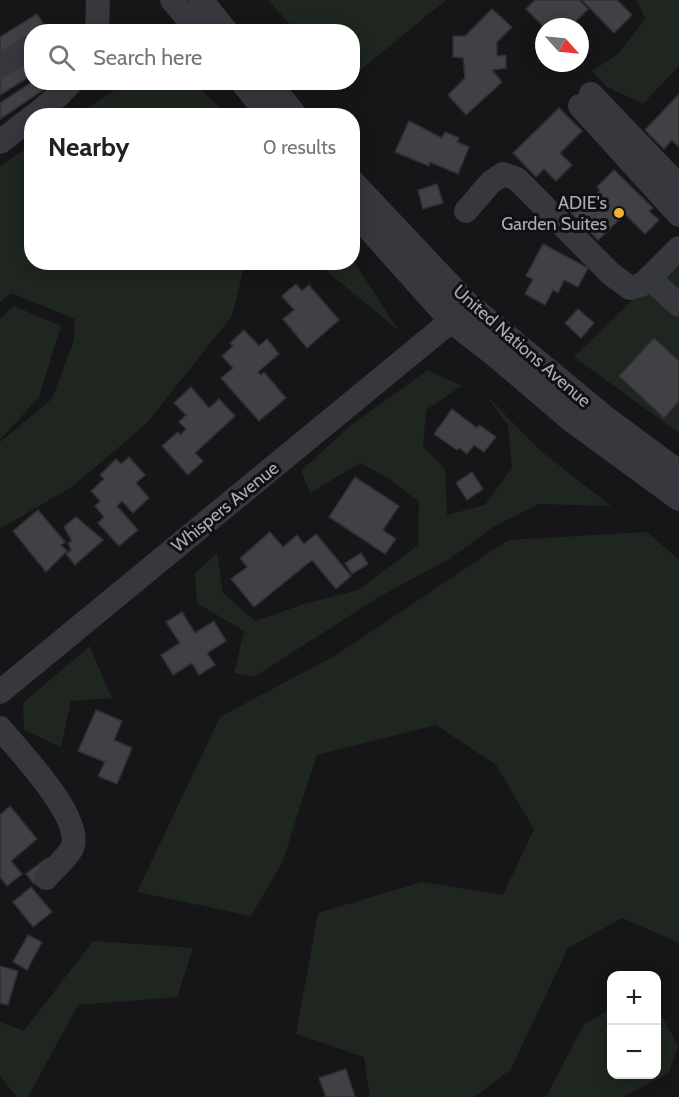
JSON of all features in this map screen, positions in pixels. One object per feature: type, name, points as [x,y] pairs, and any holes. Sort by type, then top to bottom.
[{"type":"street","points":[[96,24],[98,0]]},
{"type":"street","points":[[172,0],[192,24]]},
{"type":"street","points":[[201,0],[220,24]]},
{"type":"street","points":[[0,66],[24,51]]},
{"type":"street","points":[[43,108],[64,90]]},
{"type":"street","points":[[248,90],[263,108]]},
{"type":"street","points":[[275,90],[290,108]]},
{"type":"street","points":[[679,186],[586,100],[679,215]]},
{"type":"street","points":[[0,142],[24,123]]},
{"type":"street","points":[[466,212],[491,182],[503,174],[517,179],[612,274],[630,288],[643,284],[679,248]]},
{"type":"street","name":"United Nations Avenue","points":[[360,189],[466,302],[606,418],[679,472]]},
{"type":"street","name":"United Nations Avenue","points":[[360,219],[451,321],[571,420],[679,499]]},
{"type":"street","points":[[649,278],[679,305]]},
{"type":"street","name":"Whispers Avenue","points":[[0,692],[451,321],[466,302]]},
{"type":"street","points":[[0,728],[54,794],[74,829],[73,847],[46,878]]},
{"type":"shaded area","points":[[268,0],[446,0],[360,70],[360,24],[290,24]]},
{"type":"shaded area","points":[[637,0],[679,0],[679,66],[643,104],[607,87],[592,71],[618,54],[645,19]]},
{"type":"shaded area","points":[[115,90],[201,90],[220,108],[88,108]]},
{"type":"shaded area","points":[[24,150],[24,270],[243,270],[232,316],[147,423],[73,486],[0,529],[0,442],[52,399],[74,340],[75,319],[11,293],[0,302],[0,166]]},
{"type":"shaded area","points":[[679,255],[679,433],[574,357]]},
{"type":"shaded area","points":[[325,270],[359,270],[398,330]]},
{"type":"shaded area","points":[[14,306],[61,326],[39,397],[0,440],[0,319]]},
{"type":"shaded area","points":[[428,370],[462,386],[426,410],[423,447],[445,469],[447,515],[485,505],[512,468],[508,425],[484,393],[542,452],[611,506],[539,504],[493,527],[451,558],[379,597],[254,677],[234,673],[244,631],[197,603],[195,573],[217,553],[223,593],[255,621],[304,604],[358,590],[418,545],[419,502],[388,478],[360,463],[310,493],[301,471],[351,425]]},
{"type":"shaded area","points":[[647,532],[679,560],[679,943],[622,918],[568,948],[511,1069],[475,1097],[370,1097],[364,1057],[296,1034],[318,913],[422,882],[503,895],[534,829],[496,765],[436,725],[317,755],[282,863],[251,916],[137,892],[220,717],[336,655],[508,540]]},
{"type":"shaded area","points":[[90,646],[113,698],[71,701],[61,747],[24,730],[23,703]]},
{"type":"shaded area","points":[[93,941],[193,948],[177,997],[78,1005],[28,1097],[17,1097],[0,1076],[0,1022],[24,1031]]},
{"type":"shaded area","points":[[607,1011],[607,1079],[658,1079],[623,1097],[546,1097],[584,1024]]},
{"type":"shaded area","points":[[661,1014],[678,1046],[669,1073],[661,1077]]},
{"type":"building","points":[[535,0],[579,0],[588,9],[579,18],[535,18],[526,9]]},
{"type":"building","points":[[582,0],[617,0],[632,15],[614,33]]},
{"type":"building","points":[[492,9],[512,27],[497,42],[497,56],[506,55],[506,68],[492,70],[502,82],[466,115],[448,95],[465,78],[463,58],[453,57],[453,36],[465,36]]},
{"type":"building","points":[[37,14],[43,24],[24,24],[24,45],[0,59],[0,37]]},
{"type":"building","points":[[24,58],[24,80],[0,95],[0,72]]},
{"type":"building","points":[[24,87],[24,90],[43,90],[0,119],[0,103]]},
{"type":"building","points":[[679,94],[679,147],[672,140],[664,149],[645,130]]},
{"type":"building","points":[[559,108],[582,131],[560,153],[572,165],[556,181],[544,169],[536,177],[513,153]]},
{"type":"building","points":[[409,121],[442,138],[445,132],[459,138],[457,142],[469,147],[458,174],[430,162],[429,166],[395,152]]},
{"type":"building","points":[[614,170],[653,208],[649,211],[659,220],[645,234],[625,214],[598,240],[571,213],[588,196],[592,199],[600,190],[597,187]]},
{"type":"building","points":[[437,184],[443,203],[423,209],[418,190]]},
{"type":"building","points":[[543,244],[588,268],[578,287],[564,280],[558,293],[553,290],[545,305],[525,294],[533,279],[526,276]]},
{"type":"building","points":[[296,284],[302,291],[309,285],[339,320],[307,348],[283,319],[294,310],[282,296]]},
{"type":"building","points":[[578,309],[594,323],[581,338],[565,323]]},
{"type":"building","points":[[244,330],[259,346],[267,339],[279,354],[258,372],[261,375],[264,372],[286,398],[259,421],[221,378],[233,368],[222,356],[233,346],[230,343]]},
{"type":"building","points":[[654,338],[679,361],[679,401],[664,418],[619,376]]},
{"type":"building","points":[[191,387],[209,408],[219,399],[235,416],[195,453],[203,461],[188,475],[162,446],[178,432],[180,435],[186,429],[179,422],[186,415],[174,403]]},
{"type":"building","points":[[452,409],[477,428],[479,425],[496,437],[484,452],[474,445],[467,454],[434,434]]},
{"type":"building","points":[[129,457],[145,475],[136,483],[149,498],[133,513],[122,501],[117,506],[138,530],[119,546],[98,523],[104,517],[95,506],[100,501],[91,491],[104,479],[100,475],[116,459],[121,464]]},
{"type":"building","points":[[472,472],[483,489],[467,500],[456,483]]},
{"type":"building","points":[[355,477],[399,506],[383,530],[396,539],[385,554],[329,517]]},
{"type":"building","points":[[38,510],[65,542],[61,545],[67,551],[46,572],[13,531]]},
{"type":"building","points":[[76,517],[103,540],[75,565],[66,554],[71,550],[68,543],[72,541],[64,527]]},
{"type":"building","points":[[270,532],[283,547],[297,535],[304,544],[316,534],[351,576],[336,589],[312,560],[254,607],[231,579],[247,567],[240,558]]},
{"type":"building","points":[[361,553],[368,564],[352,574],[345,563]]},
{"type":"building","points":[[182,612],[195,633],[214,621],[226,641],[207,653],[215,665],[199,675],[192,663],[173,675],[161,655],[180,643],[166,622]]},
{"type":"building","points":[[96,710],[122,721],[114,740],[132,748],[117,784],[98,776],[105,762],[78,751]]},
{"type":"building","points":[[10,806],[37,839],[11,861],[22,874],[7,886],[0,877],[0,815]]},
{"type":"building","points":[[47,858],[54,868],[34,884],[26,874]]},
{"type":"building","points":[[31,887],[52,912],[33,927],[13,902]]},
{"type":"building","points":[[28,935],[42,942],[27,970],[13,962]]},
{"type":"building","points":[[0,966],[18,971],[8,1005],[0,1003]]},
{"type":"building","points":[[346,1069],[355,1097],[326,1097],[319,1078]]},
{"type":"place","name":"ADIE's Garden Suites","points":[[619,213]]}]
